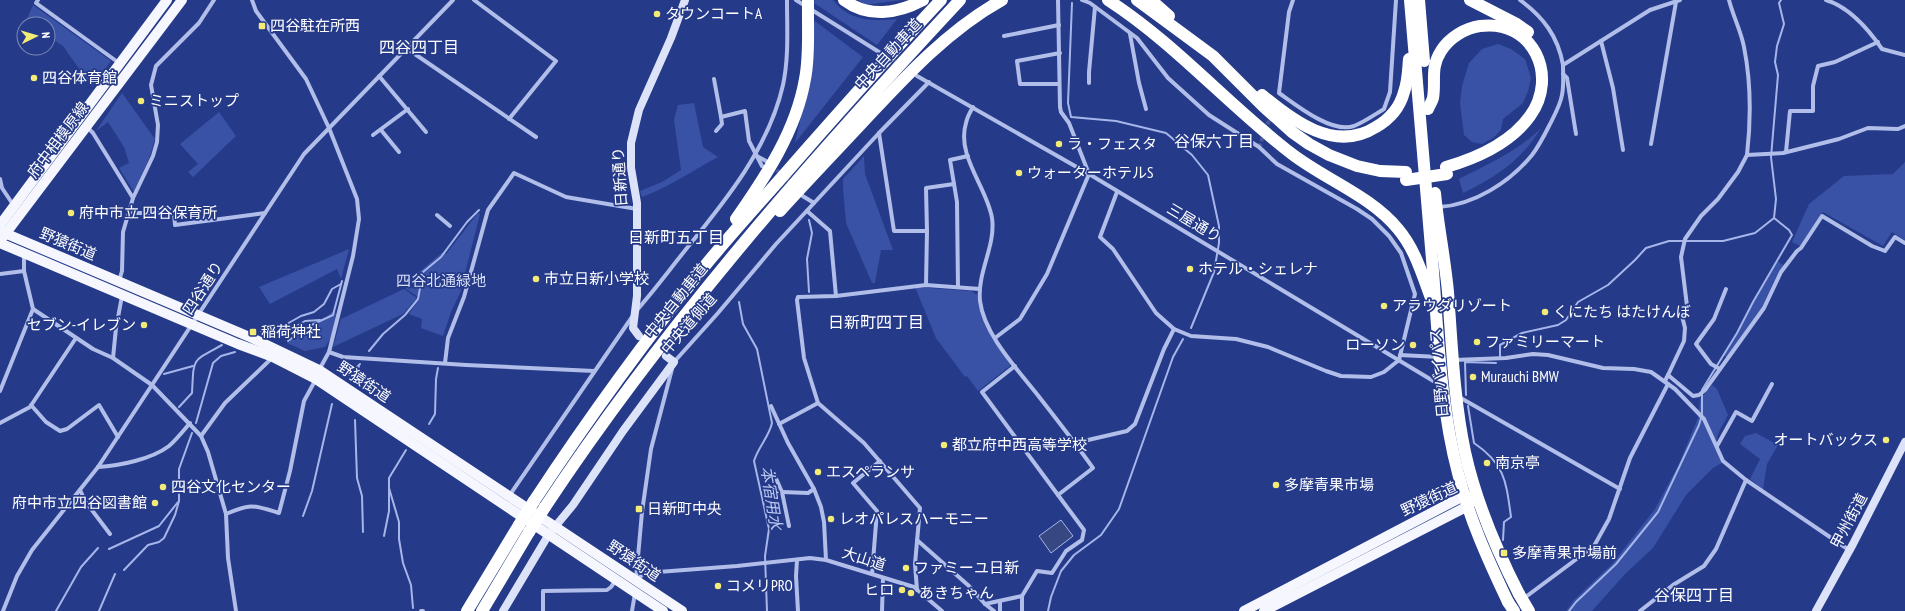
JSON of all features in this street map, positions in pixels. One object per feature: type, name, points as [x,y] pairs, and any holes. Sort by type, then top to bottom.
[{"type":"highway","points":[[665,317],[763,180],[783,144],[797,111],[805,80],[808,41],[808,0]]},
{"type":"highway","points":[[844,0],[860,9],[876,13],[899,10],[923,0]]},
{"type":"highway","name":"中央自動車道","points":[[467,611],[534,501],[568,451],[665,317],[751,211],[891,53],[941,0]]},
{"type":"highway","name":"中央自動車道","points":[[482,611],[545,507],[584,450],[674,330],[788,189],[857,110],[960,0]]},
{"type":"highway","points":[[674,330],[764,228],[886,97],[958,29],[1002,0]]},
{"type":"highway","points":[[1108,0],[1166,43],[1296,157],[1374,207],[1398,229],[1416,259],[1437,315]]},
{"type":"highway","points":[[1124,0],[1149,22],[1166,43]]},
{"type":"highway","points":[[1137,0],[1189,40],[1197,43]]},
{"type":"highway","points":[[1151,0],[1192,34],[1197,43],[1238,80],[1242,87],[1285,126],[1319,150],[1357,166],[1406,176]]},
{"type":"highway","name":"日野バイパス","points":[[1410,0],[1437,315],[1450,439],[1466,501],[1486,555],[1510,608]]},
{"type":"highway","name":"日野バイパス","points":[[1419,0],[1437,207],[1447,290],[1456,395],[1465,452],[1477,497],[1499,555],[1529,611]]},
{"type":"highway","points":[[1256,123],[1294,143],[1316,157],[1342,169],[1379,178],[1446,171],[1481,162],[1514,142],[1537,119],[1543,110],[1549,92],[1550,73],[1548,63],[1539,44],[1533,37],[1515,23],[1470,0]]},
{"type":"highway","points":[[1428,109],[1433,98],[1434,69],[1440,51],[1452,38],[1468,29],[1491,25],[1510,30],[1528,42],[1536,53],[1541,65],[1542,85],[1539,101],[1529,118],[1512,134],[1490,150],[1446,171]]},
{"type":"highway","points":[[1238,80],[1247,81],[1283,112],[1306,127],[1330,136],[1354,136],[1368,132],[1377,127],[1396,109],[1405,91],[1409,61],[1414,45]]},
{"type":"main road","name":"府中相模原線","points":[[2,235],[87,127],[145,41],[167,0]]},
{"type":"main road","name":"府中相模原線","points":[[0,225],[120,63],[145,41],[182,0]]},
{"type":"main road","name":"野猿街道","points":[[2,235],[119,281],[282,351],[552,531],[636,580],[682,611]]},
{"type":"main road","name":"野猿街道","points":[[0,243],[317,375],[508,496],[616,580],[662,611]]},
{"type":"main road","name":"野猿街道","points":[[1244,611],[1466,501],[1477,497]]},
{"type":"main road","name":"野猿街道","points":[[1264,611],[1466,501]]},
{"type":"street","points":[[38,0],[36,2],[120,63]]},
{"type":"street","points":[[119,281],[122,271],[123,232],[133,198],[153,156],[157,142],[158,125],[152,84],[156,66],[199,23],[214,0]]},
{"type":"street","points":[[226,514],[246,506],[253,505],[279,513],[290,472],[304,401],[329,352],[349,271],[359,219],[357,199],[329,128],[306,79],[256,11],[252,0]]},
{"type":"street","name":"四谷通り","points":[[3,611],[17,576],[32,550],[98,467],[304,154],[452,0]]},
{"type":"street","points":[[474,0],[556,61],[509,119]]},
{"type":"street","name":"日新通り","points":[[639,336],[633,328],[636,311],[637,209],[631,159],[634,126],[639,110],[671,38],[685,0]]},
{"type":"street","points":[[508,496],[636,311],[714,214],[755,155],[775,112],[783,85],[787,56],[787,0]]},
{"type":"street","points":[[796,0],[879,52]]},
{"type":"street","points":[[995,338],[1020,319],[1047,274],[1088,174],[1069,123],[1061,112],[1059,84],[1060,53],[1058,0]]},
{"type":"street","points":[[1082,0],[1095,7],[1137,38],[1168,78],[1209,116],[1259,146],[1277,164],[1357,209],[1372,219],[1390,236],[1401,253],[1415,294],[1399,360],[1388,369],[1371,377],[1341,376],[1268,347],[1236,339],[1191,336],[1174,329],[1156,313],[1113,249],[1100,237],[1118,192]]},
{"type":"street","points":[[1293,0],[1289,12],[1279,93],[1315,118],[1334,126],[1353,127],[1384,109],[1390,92],[1396,0]]},
{"type":"street","points":[[1437,207],[1450,206],[1476,198],[1493,189],[1520,169],[1541,142],[1554,116],[1562,95],[1563,65],[1561,51],[1550,29],[1542,19],[1520,0]]},
{"type":"street","points":[[1510,608],[1594,546],[1609,519],[1630,458],[1684,341],[1685,328],[1682,316],[1688,306],[1681,257],[1685,239],[1701,216],[1718,199],[1738,172],[1747,155],[1749,101],[1744,46],[1729,0]]},
{"type":"street","points":[[1826,0],[1837,3],[1870,31],[1882,50],[1905,54]]},
{"type":"street","points":[[1563,65],[1650,10],[1678,1],[1651,144]]},
{"type":"street","points":[[1089,83],[1095,7]]},
{"type":"street","points":[[1004,36],[1059,25]]},
{"type":"street","points":[[1130,33],[1139,83],[1146,109]]},
{"type":"street","points":[[1601,41],[1613,88],[1623,150]]},
{"type":"street","points":[[1786,152],[1790,111],[1813,112],[1813,86],[1818,66],[1835,62],[1878,42]]},
{"type":"street","points":[[406,48],[536,138]]},
{"type":"street","points":[[1059,84],[1020,84],[1017,61],[1060,53]]},
{"type":"street","points":[[1563,74],[1567,78],[1576,134]]},
{"type":"street","points":[[379,76],[426,132]]},
{"type":"street","name":"三屋通り","points":[[917,76],[973,107],[1216,249],[1310,308],[1456,395],[1620,489]]},
{"type":"street","points":[[714,80],[722,124],[716,131]]},
{"type":"street","name":"中央道側道","points":[[503,611],[552,531],[674,362],[814,203],[929,82]]},
{"type":"street","points":[[973,107],[966,124],[964,144],[992,218],[992,238],[980,289],[982,314],[995,338],[1015,366],[1075,442],[1093,468],[1058,495]]},
{"type":"street","points":[[373,135],[408,109]]},
{"type":"street","points":[[721,117],[746,111],[749,141],[762,166]]},
{"type":"street","points":[[1747,155],[1786,152],[1839,138],[1868,128],[1898,129],[1905,126]]},
{"type":"street","points":[[87,127],[93,133],[133,198]]},
{"type":"street","points":[[380,130],[399,152]]},
{"type":"street","points":[[879,133],[894,231],[927,231]]},
{"type":"street","points":[[755,155],[766,161]]},
{"type":"street","points":[[958,287],[957,202],[950,160],[968,156]]},
{"type":"street","points":[[445,363],[448,338],[464,297],[488,210],[514,173],[566,197],[637,209]]},
{"type":"street","points":[[0,179],[1,188],[14,206]]},
{"type":"street","points":[[926,285],[926,188],[954,184]]},
{"type":"street","points":[[802,194],[814,203]]},
{"type":"street","points":[[807,211],[830,231],[836,296]]},
{"type":"street","points":[[129,213],[174,213],[175,225],[265,213]]},
{"type":"street","points":[[437,215],[450,226]]},
{"type":"street","points":[[1668,375],[1693,396],[1700,394],[1705,390],[1764,308],[1781,272],[1797,251],[1802,248],[1822,216],[1872,246],[1886,252],[1895,237],[1905,243]]},
{"type":"street","points":[[0,390],[33,309],[24,271],[24,253]]},
{"type":"street","points":[[0,274],[24,271]]},
{"type":"street","points":[[917,590],[915,564],[920,508],[864,443],[818,403],[804,358],[797,300],[798,297],[836,296],[926,285],[980,289]]},
{"type":"street","points":[[1719,369],[1713,365],[1696,344],[1714,319],[1726,288]]},
{"type":"street","points":[[113,358],[120,302],[123,294]]},
{"type":"street","points":[[33,309],[93,349],[113,358],[152,385],[190,423],[200,436],[208,452],[226,514],[228,558],[236,611]]},
{"type":"street","points":[[1075,442],[1127,431],[1135,424],[1164,349],[1174,329]]},
{"type":"street","points":[[0,423],[31,405],[76,338]]},
{"type":"street","points":[[329,352],[343,357],[594,371]]},
{"type":"street","points":[[1453,360],[1506,358],[1533,354],[1548,355],[1603,368],[1634,369],[1651,372],[1666,382],[1704,419],[1723,461],[1746,480],[1850,551]]},
{"type":"street","points":[[1400,355],[1441,357]]},
{"type":"street","points":[[632,611],[642,512],[651,449],[674,362],[666,356]]},
{"type":"street","points":[[200,436],[225,403],[273,357]]},
{"type":"street","points":[[1015,366],[982,392],[1084,530],[1082,540],[1066,551],[1052,573],[1037,571],[1022,596],[1022,611]]},
{"type":"street","points":[[1717,446],[1736,412],[1752,421],[1772,384]]},
{"type":"street","points":[[779,424],[818,403]]},
{"type":"street","points":[[31,405],[46,422],[60,431],[67,430],[99,405],[118,437]]},
{"type":"street","points":[[772,406],[779,424],[814,489],[824,522],[826,560]]},
{"type":"street","points":[[98,467],[122,464],[162,450],[169,446],[190,423]]},
{"type":"street","name":"甲州街道","points":[[1817,611],[1850,551],[1905,442]]},
{"type":"street","points":[[872,574],[877,511],[853,483],[880,461]]},
{"type":"street","points":[[774,474],[782,492],[789,526]]},
{"type":"street","points":[[1640,611],[1673,585],[1704,566],[1716,549],[1746,480]]},
{"type":"street","points":[[782,492],[808,493],[814,489]]},
{"type":"street","points":[[80,490],[85,501],[110,534]]},
{"type":"street","points":[[917,540],[969,586],[985,604],[994,611]]},
{"type":"street","name":"大山道","points":[[636,580],[645,573],[769,563],[810,558],[826,560],[914,586],[942,611]]},
{"type":"street","points":[[797,560],[796,576],[798,611]]},
{"type":"street","points":[[882,611],[883,578]]},
{"type":"street","points":[[544,611],[543,591],[607,590],[616,580]]},
{"type":"street","points":[[985,604],[1022,596]]},
{"type":"street","points":[[1000,601],[1000,611]]},
{"type":"green space","points":[[815,0],[833,0],[847,13],[862,18],[871,20],[897,19],[877,45],[814,3]]},
{"type":"green space","points":[[858,0],[901,0],[865,5]]},
{"type":"green space","points":[[33,5],[48,16],[28,16]]},
{"type":"green space","points":[[812,19],[863,57],[795,143],[808,85]]},
{"type":"green space","points":[[56,22],[111,61],[92,87],[63,46],[56,41]]},
{"type":"green space","points":[[1498,44],[1511,49],[1525,59],[1531,78],[1528,91],[1523,103],[1503,119],[1501,130],[1493,138],[1482,144],[1472,142],[1464,135],[1460,103],[1462,86],[1469,63],[1482,49]]},
{"type":"green space","points":[[122,93],[155,139],[150,156],[134,192],[119,168],[129,163],[124,147],[108,122],[96,131]]},
{"type":"green space","points":[[694,103],[703,147],[718,157],[671,184],[642,197],[640,191],[662,182],[681,170],[674,120],[678,105]]},
{"type":"green space","points":[[219,112],[236,136],[193,177],[188,172],[198,164],[180,144]]},
{"type":"green space","points":[[1541,128],[1534,139],[1517,158],[1497,174],[1463,193],[1459,179],[1512,151]]},
{"type":"green space","points":[[864,156],[865,174],[893,250],[881,250],[875,283],[872,283],[846,223],[843,179]]},
{"type":"green space","points":[[1905,162],[1905,240],[1892,232],[1883,246],[1823,212],[1800,246],[1792,242],[1809,204],[1844,176],[1893,174]]},
{"type":"green space","name":"四谷北通緑地","points":[[478,213],[480,214],[460,293],[451,312],[443,336],[421,328],[422,319],[409,314],[420,298],[406,289],[405,284],[413,288],[418,281],[413,277],[443,252],[446,254]]},
{"type":"green space","points":[[349,249],[341,279],[337,269],[270,304],[259,287]]},
{"type":"green space","points":[[1777,261],[1785,266],[1772,293],[1727,358],[1724,355]]},
{"type":"green space","points":[[915,287],[971,291],[977,295],[981,314],[988,331],[1010,361],[1010,366],[978,391],[967,376],[965,377],[936,338]]},
{"type":"green space","points":[[404,289],[417,298],[403,314],[333,347],[341,319]]},
{"type":"green space","points":[[332,312],[336,313],[331,338],[325,347],[305,351],[287,343],[322,321]]},
{"type":"green space","points":[[1712,385],[1717,389],[1728,415],[1717,438],[1717,448],[1722,463],[1713,468],[1686,495],[1653,548],[1625,574],[1592,611],[1566,611],[1574,600],[1612,564],[1655,509],[1678,466],[1698,418],[1700,399]]},
{"type":"green space","points":[[1756,433],[1778,445],[1767,464],[1763,489],[1750,479],[1760,459],[1740,444],[1745,436]]},
{"type":"shaded area","points":[[1061,520],[1073,536],[1051,553],[1039,536]]},
{"type":"waterway","points":[[1500,356],[1500,345],[1522,333],[1558,325],[1566,320],[1578,302],[1608,285],[1646,248],[1669,241],[1723,241],[1755,233],[1774,218],[1776,199],[1771,157],[1778,75],[1775,62],[1777,46],[1784,24],[1779,3],[1781,0]]},
{"type":"waterway","points":[[1072,3],[1068,103],[1071,117],[1116,121],[1166,133],[1192,155],[1208,175],[1219,226],[1219,243],[1214,272],[1191,328]]},
{"type":"waterway","points":[[369,351],[383,334],[405,315],[418,299],[423,272],[441,257],[467,222],[479,210]]},
{"type":"waterway","points":[[1569,611],[1576,602],[1616,564],[1658,512],[1699,425],[1702,415],[1702,390],[1737,333],[1753,302],[1792,235],[1789,230],[1774,218]]},
{"type":"waterway","points":[[809,220],[812,233],[807,259],[809,292]]},
{"type":"waterway","points":[[288,341],[307,327],[333,315],[342,281]]},
{"type":"waterway","points":[[261,331],[285,325],[301,316],[314,312],[324,304],[332,289],[341,284]]},
{"type":"waterway","name":"本宿用水","points":[[739,302],[743,324],[757,349],[772,423],[771,428],[754,461],[769,529],[765,556],[767,611]]},
{"type":"waterway","points":[[278,337],[305,321],[320,320]]},
{"type":"waterway","points":[[1048,611],[1051,597],[1061,571],[1074,555],[1101,535],[1119,509],[1173,357],[1183,339]]},
{"type":"waterway","points":[[179,407],[192,393],[193,373],[196,362],[199,358],[222,345]]},
{"type":"waterway","points":[[196,423],[213,363],[221,356],[235,352]]},
{"type":"waterway","points":[[1466,395],[1465,362],[1496,363]]},
{"type":"waterway","points":[[349,375],[360,364]]},
{"type":"waterway","points":[[356,378],[359,365]]},
{"type":"waterway","points":[[164,374],[193,366]]},
{"type":"waterway","points":[[429,424],[435,414],[436,379],[438,368]]},
{"type":"waterway","points":[[303,516],[312,491],[332,404]]},
{"type":"waterway","points":[[1468,406],[1474,443],[1492,458],[1498,466],[1505,483],[1511,517],[1504,522],[1503,540]]},
{"type":"waterway","points":[[355,420],[357,478],[362,496],[363,532]]},
{"type":"waterway","points":[[124,570],[148,545],[159,542],[164,538],[175,515],[179,501],[179,469],[192,433]]},
{"type":"waterway","points":[[384,536],[389,511],[389,478],[406,450]]},
{"type":"waterway","points":[[389,488],[399,522],[399,539],[403,563],[411,585],[413,608]]},
{"type":"waterway","points":[[109,549],[159,526],[178,502]]},
{"type":"waterway","points":[[56,611],[81,567],[98,548]]},
{"type":"waterway","points":[[99,611],[115,574]]},
{"type":"tunnel","points":[[879,52],[899,64]]},
{"type":"tunnel","points":[[1259,147],[1271,115]]},
{"type":"tunnel","points":[[772,166],[793,184]]},
{"type":"place","name":"タウンコートA","points":[[657,14]]},
{"type":"place","name":"四谷駐在所西","points":[[262,26]]},
{"type":"place","name":"四谷体育館","points":[[34,78]]},
{"type":"place","name":"ミニストップ","points":[[141,101]]},
{"type":"place","name":"ラ・フェスタ","points":[[1059,144]]},
{"type":"place","name":"ウォーターホテルS","points":[[1019,173]]},
{"type":"place","name":"府中市立 四谷保育所","points":[[71,213]]},
{"type":"place","name":"ホテル・シェレナ","points":[[1190,269]]},
{"type":"place","name":"市立日新小学校","points":[[536,279]]},
{"type":"place","name":"アラウダリゾート","points":[[1384,306]]},
{"type":"place","name":"くにたち はたけんぼ","points":[[1545,312]]},
{"type":"place","name":"セブン-イレブン","points":[[144,325]]},
{"type":"place","name":"稲荷神社","points":[[253,332]]},
{"type":"place","name":"ファミリーマート","points":[[1477,342]]},
{"type":"place","name":"ローソン","points":[[1413,345]]},
{"type":"place","name":"Murauchi BMW","points":[[1473,377]]},
{"type":"place","name":"オートバックス","points":[[1886,440]]},
{"type":"place","name":"都立府中西高等学校","points":[[944,445]]},
{"type":"place","name":"南京亭","points":[[1487,463]]},
{"type":"place","name":"エスペランサ","points":[[818,472]]},
{"type":"place","name":"多摩青果市場","points":[[1276,485]]},
{"type":"place","name":"四谷文化センター","points":[[163,487]]},
{"type":"place","name":"府中市立四谷図書館","points":[[155,503]]},
{"type":"place","name":"日新町中央","points":[[639,509]]},
{"type":"place","name":"レオパレスハーモニー","points":[[831,519]]},
{"type":"place","name":"多摩青果市場前","points":[[1504,553]]},
{"type":"place","name":"ファミーユ日新","points":[[906,568]]},
{"type":"place","name":"コメリPRO","points":[[718,586]]},
{"type":"place","name":"ヒロ","points":[[902,590]]},
{"type":"place","name":"あきちゃん","points":[[911,593]]},
{"type":"district","name":"四谷四丁目","points":[[419,47]]},
{"type":"district","name":"谷保六丁目","points":[[1214,141]]},
{"type":"district","name":"日新町五丁目","points":[[676,237]]},
{"type":"district","name":"日新町四丁目","points":[[876,322]]},
{"type":"district","name":"谷保四丁目","points":[[1694,595]]}]
